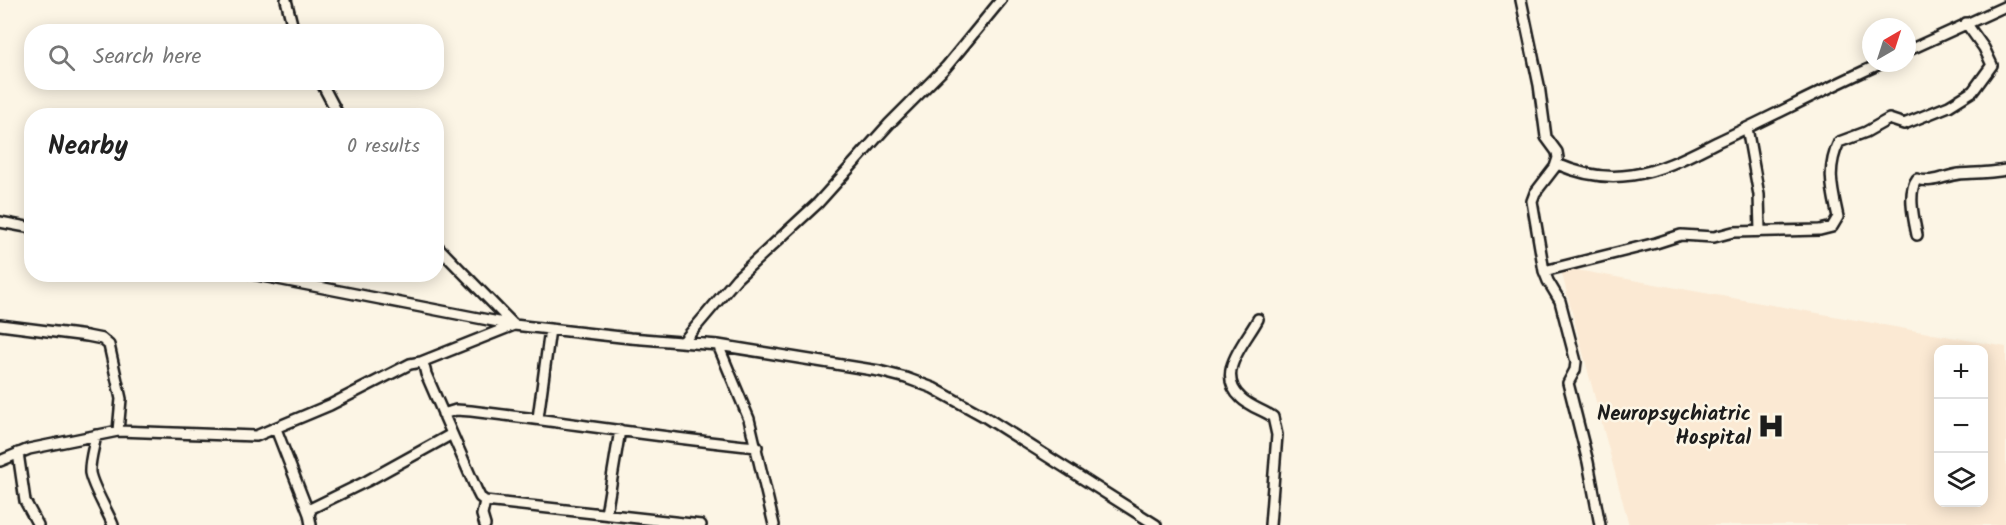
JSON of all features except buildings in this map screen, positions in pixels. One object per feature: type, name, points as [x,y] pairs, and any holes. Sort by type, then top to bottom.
[{"type":"street","points":[[286,0],[292,24]]},
{"type":"street","points":[[683,342],[737,278],[818,203],[889,124],[946,68],[1000,0]]},
{"type":"street","points":[[1521,0],[1539,85],[1546,137],[1557,152],[1557,164],[1535,193],[1532,201],[1544,271],[1560,302],[1576,362],[1575,370],[1568,382],[1588,462],[1600,525]]},
{"type":"street","points":[[1916,47],[2006,6]]},
{"type":"street","points":[[1544,271],[1681,235],[1714,237],[1733,232],[1821,230],[1832,227],[1838,217],[1830,173],[1839,142],[1866,132],[1889,119],[1904,124],[1949,106],[1973,91],[1992,65],[1984,48],[1966,23]]},
{"type":"street","points":[[1557,164],[1596,177],[1633,175],[1669,164],[1862,72]]},
{"type":"street","points":[[325,90],[335,108]]},
{"type":"street","points":[[1747,128],[1759,195],[1761,231]]},
{"type":"street","points":[[1917,235],[1912,190],[1914,181],[1917,179],[1932,180],[1957,174],[2006,170]]},
{"type":"street","points":[[0,222],[24,226]]},
{"type":"street","points":[[444,253],[514,325]]},
{"type":"street","points":[[293,282],[514,325],[717,345],[879,371],[918,382],[982,415],[1156,525]]},
{"type":"street","points":[[1258,319],[1234,356],[1231,378],[1232,386],[1241,399],[1273,417],[1276,426],[1270,525]]},
{"type":"street","points":[[0,325],[87,336],[102,339],[109,345],[121,390],[118,431]]},
{"type":"street","points":[[0,461],[29,449],[118,431],[256,436],[330,405],[410,364],[421,362],[514,325]]},
{"type":"street","points":[[538,418],[550,329]]},
{"type":"street","points":[[717,345],[742,398],[757,447],[774,525]]},
{"type":"street","points":[[421,362],[477,491],[485,501],[694,525]]},
{"type":"street","points":[[443,414],[456,410],[538,418],[689,440],[757,447]]},
{"type":"street","points":[[276,429],[309,514],[311,525]]},
{"type":"street","points":[[606,514],[620,430]]},
{"type":"street","points":[[309,514],[312,508],[367,481],[452,434]]},
{"type":"street","points":[[96,435],[90,471],[94,485],[106,506],[113,525]]},
{"type":"street","points":[[18,453],[25,501],[38,525]]},
{"type":"street","points":[[484,525],[482,515],[485,501]]},
{"type":"shaded area","name":"Neuropsychiatric Hospital","points":[[1560,267],[2006,347],[2006,525],[1629,525]]},
{"type":"place","name":"Neuropsychiatric Hospital","points":[[1771,426]]}]
